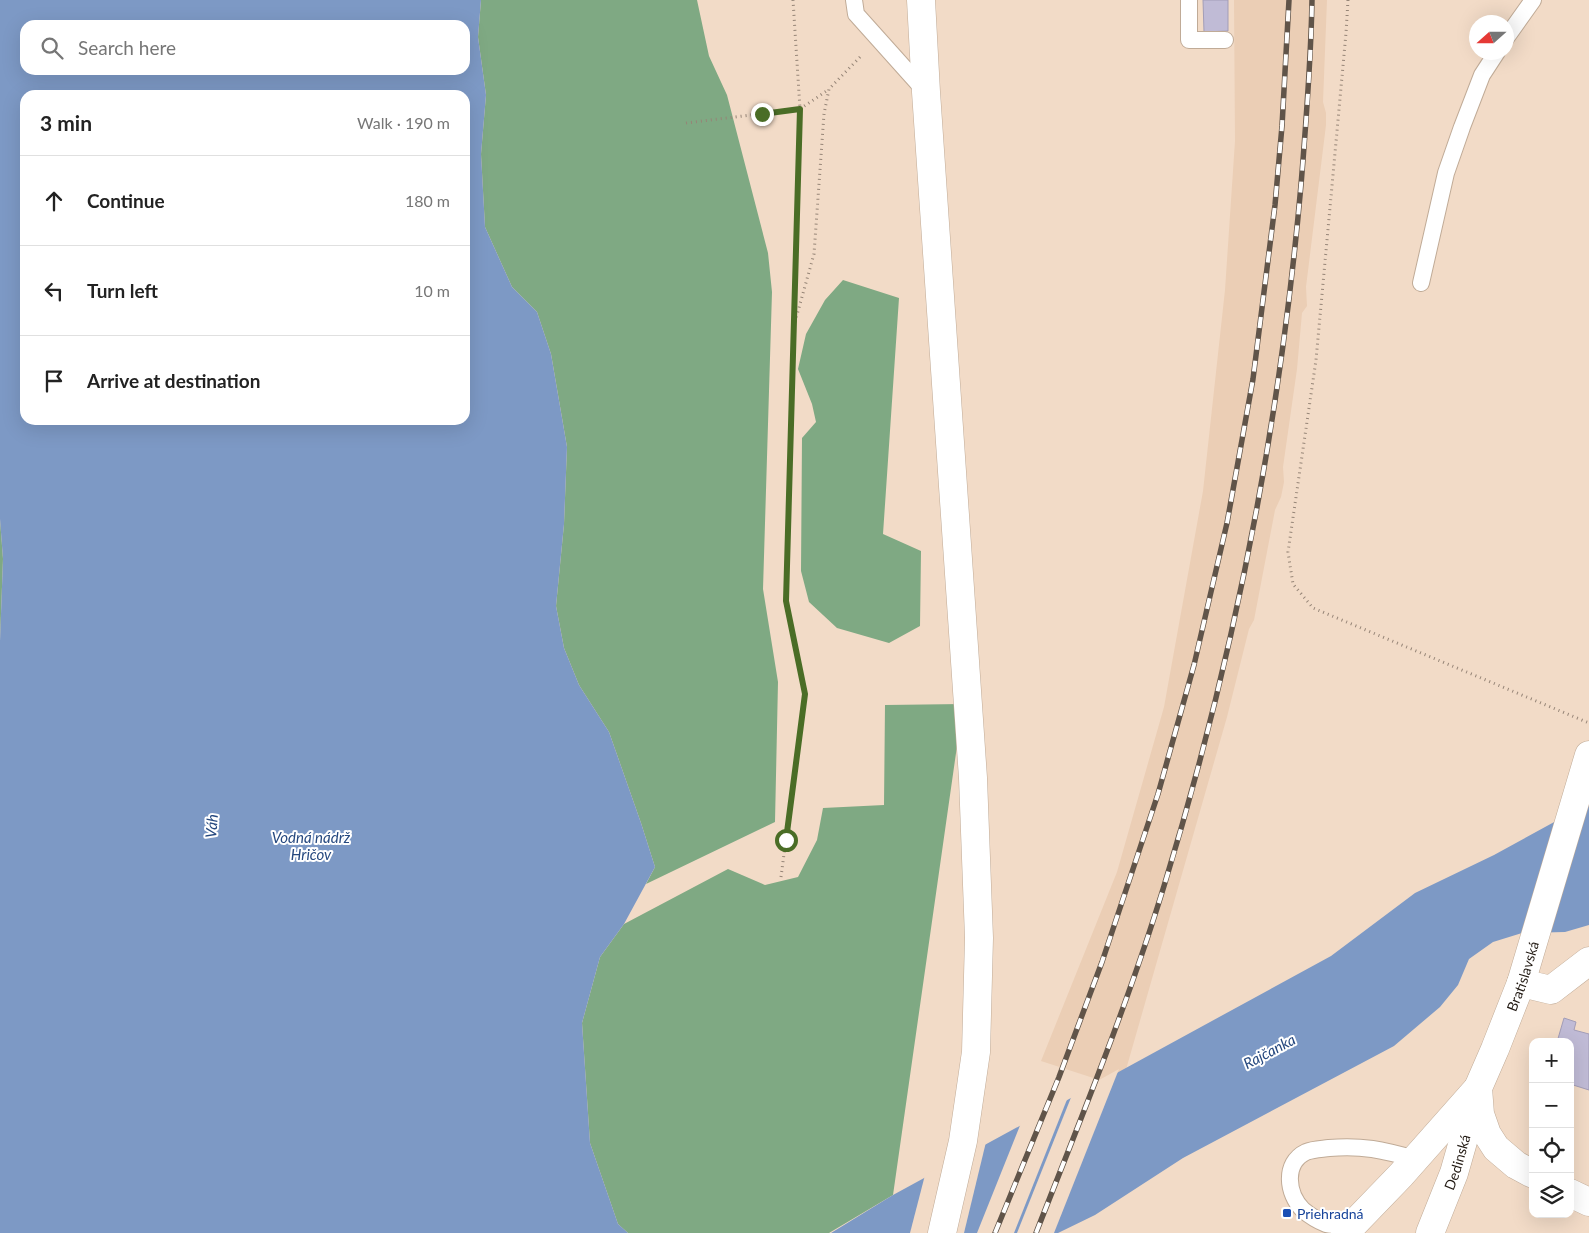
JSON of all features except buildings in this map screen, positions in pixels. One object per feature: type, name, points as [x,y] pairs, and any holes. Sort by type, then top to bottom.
[{"type":"street","points":[[921,0],[973,778],[978,928],[976,1052],[963,1141],[942,1233]]},
{"type":"street","name":"Bratislavská","points":[[1531,1173],[1516,1165],[1496,1148],[1480,1114],[1478,1088],[1496,1049],[1521,983],[1589,755]]},
{"type":"street","points":[[1521,983],[1551,990],[1589,961]]},
{"type":"street","points":[[1349,1229],[1478,1088]]},
{"type":"street","name":"Dedinská","points":[[1430,1233],[1454,1173],[1478,1088]]},
{"type":"street","points":[[1574,1195],[1589,1202]]},
{"type":"lane","points":[[1189,0],[1189,40],[1225,40]]},
{"type":"lane","points":[[1514,27],[1533,0]]},
{"type":"lane","points":[[855,7],[926,92]]},
{"type":"lane","points":[[1421,284],[1446,173],[1482,75],[1492,60]]},
{"type":"lane","points":[[1349,1229],[1327,1224],[1304,1212],[1297,1203],[1289,1178],[1292,1166],[1298,1158],[1307,1152],[1348,1146],[1383,1150],[1414,1160]]},
{"type":"path","points":[[781,877],[805,694],[786,601],[800,109],[792,0]]},
{"type":"path","points":[[1348,0],[1316,360],[1288,552],[1293,584],[1313,608],[1589,723]]},
{"type":"path","points":[[686,123],[800,109],[829,90],[862,56],[855,7]]},
{"type":"path","points":[[794,327],[814,254],[824,114],[829,90]]},
{"type":"shaded area","points":[[1234,0],[1327,0],[1323,102],[1326,113],[1326,125],[1306,287],[1307,306],[1302,313],[1281,497],[1275,510],[1254,620],[1249,629],[1227,717],[1121,1087],[1041,1061],[1117,872],[1164,707],[1203,491],[1225,290],[1235,141]]},
{"type":"green space","points":[[481,0],[697,0],[709,56],[727,95],[768,253],[772,292],[763,589],[778,682],[775,822],[646,884],[655,867],[641,823],[609,732],[579,685],[564,648],[556,606],[564,524],[567,447],[551,354],[537,312],[512,287],[485,227],[481,154],[486,95],[478,37]]},
{"type":"green space","points":[[843,280],[899,298],[883,534],[921,551],[920,626],[889,643],[837,628],[809,602],[801,571],[802,438],[816,422],[812,404],[798,369],[806,334],[825,300]]},
{"type":"green space","points":[[0,519],[3,559],[0,641]]},
{"type":"green space","points":[[963,704],[893,1195],[829,1233],[628,1233],[618,1224],[590,1143],[582,1023],[600,957],[624,924],[728,869],[765,885],[798,877],[817,840],[823,808],[884,805],[885,705]]},
{"type":"water","name":"Vodná nádrž Hričov","points":[[0,0],[481,0],[478,37],[486,95],[481,154],[485,227],[512,287],[537,312],[551,354],[567,447],[564,524],[556,606],[564,648],[579,685],[609,732],[655,867],[624,924],[600,957],[582,1023],[590,1143],[618,1224],[628,1233],[0,1233],[0,641],[3,559],[0,519]]},
{"type":"water","name":"Rajčanka","points":[[1589,803],[1589,925],[1565,932],[1522,933],[1493,942],[1469,959],[1458,985],[1440,1007],[1394,1046],[1183,1158],[1095,1215],[1058,1233],[831,1233],[893,1195],[1331,956],[1415,893],[1494,855]]},
{"type":"pier","points":[[1119,1069],[1054,1233],[1017,1233],[1072,1095]]},
{"type":"pier","points":[[1068,1097],[1014,1233],[977,1233],[1021,1123]]},
{"type":"pier","points":[[986,1142],[964,1233],[910,1233],[925,1175]]},
{"type":"railway","points":[[995,1233],[1059,1077],[1102,962],[1158,794],[1194,665],[1227,523],[1253,379],[1275,205],[1282,126],[1289,0]]},
{"type":"railway","points":[[1036,1233],[1103,1061],[1150,930],[1189,800],[1233,627],[1251,539],[1281,363],[1301,185],[1311,46],[1312,0]]},
{"type":"place","name":"Priehradná","points":[[1287,1213]]},
{"type":"route","points":[[762,114],[800,109],[786,601],[805,694],[786,840]]},
{"type":"water label","name":"Váh","points":[[211,826]]}]
